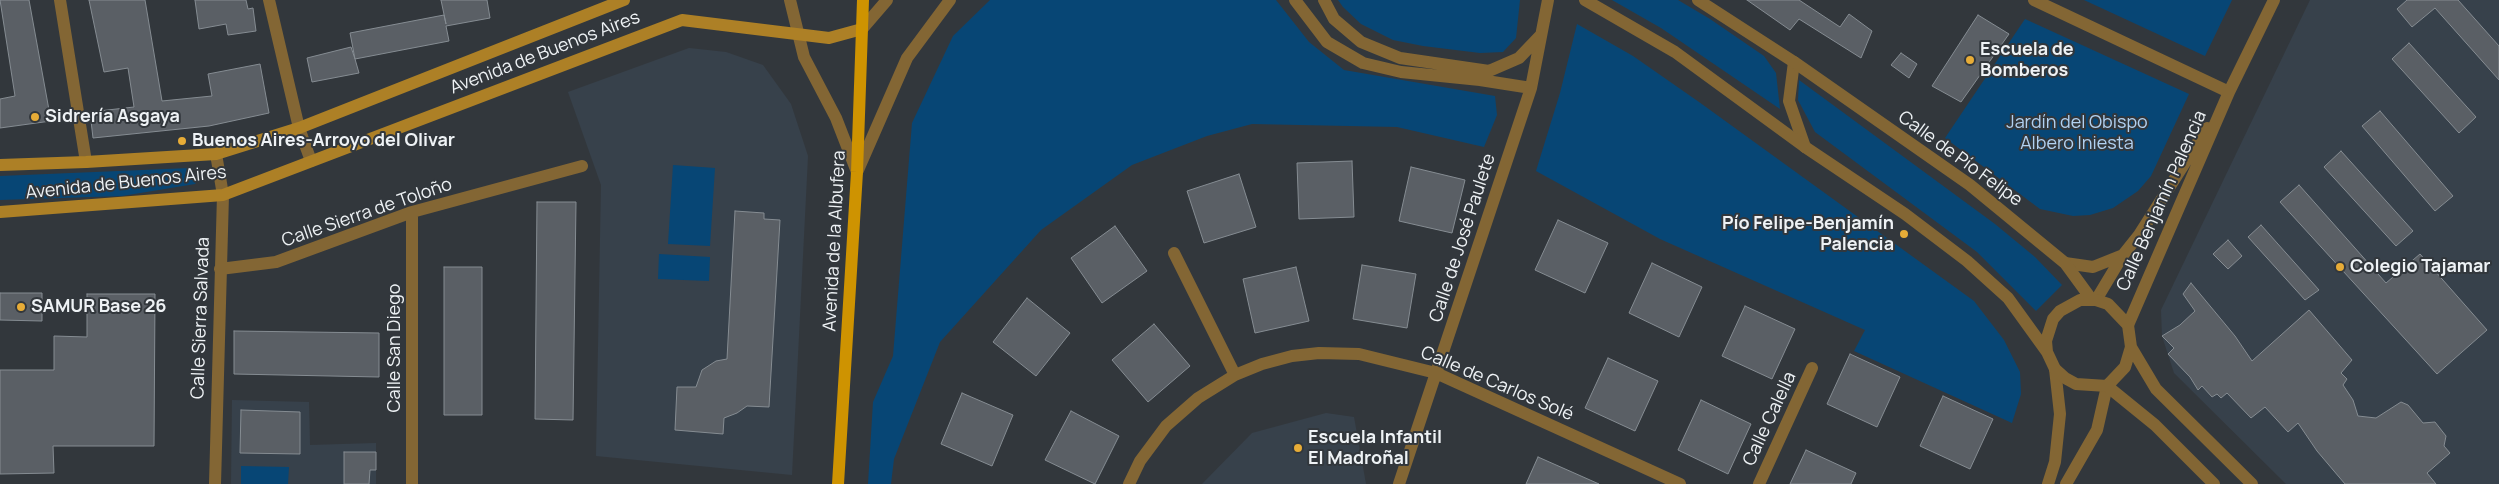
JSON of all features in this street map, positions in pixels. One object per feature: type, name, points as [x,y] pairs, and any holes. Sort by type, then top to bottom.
[{"type":"main road","name":"Avenida de Buenos Aires","points":[[0,165],[216,154],[299,128],[624,0]]},
{"type":"main road","name":"Avenida de la Albufera","points":[[838,484],[857,172],[863,0]]},
{"type":"main road","name":"Avenida de Buenos Aires","points":[[0,212],[223,194],[682,20],[829,38],[862,29]]},
{"type":"street","name":"Avenida de Buenos Aires","points":[[60,0],[86,162]]},
{"type":"street","points":[[268,0],[299,128],[311,161]]},
{"type":"street","points":[[790,0],[804,57],[836,118],[857,172]]},
{"type":"street","points":[[862,29],[887,0]]},
{"type":"street","points":[[857,172],[908,58],[950,0]]},
{"type":"street","points":[[1294,0],[1327,42],[1363,63],[1401,72],[1480,80],[1531,88]]},
{"type":"street","points":[[1324,0],[1334,20],[1361,42],[1400,58],[1488,71],[1520,58],[1542,33]]},
{"type":"street","name":"Calle de José Paulete","points":[[1399,484],[1531,88],[1548,0]]},
{"type":"street","points":[[1585,0],[1675,52],[1806,147],[1905,214],[1966,261],[2008,298],[2047,352],[2055,369],[2060,414],[2055,462],[2048,484]]},
{"type":"street","name":"Calle de Pío Felipe","points":[[1698,0],[1794,62],[1970,186],[2065,262],[2094,300]]},
{"type":"street","points":[[2034,0],[2229,92]]},
{"type":"street","name":"Calle Benjamín Palencia","points":[[2128,325],[2229,92],[2274,0]]},
{"type":"street","points":[[1794,62],[1789,101],[1806,147]]},
{"type":"street","name":"Calle Benjamín Palencia","points":[[2094,300],[2123,255],[2139,235],[2229,92]]},
{"type":"street","name":"Calle Sierra Salvada","points":[[215,484],[223,194],[216,154]]},
{"type":"street","name":"Calle Sierra de Toloño","points":[[220,269],[276,262],[412,212],[582,166]]},
{"type":"street","name":"Calle San Diego","points":[[412,212],[412,484]]},
{"type":"street","points":[[1174,252],[1235,375]]},
{"type":"street","name":"Calle Benjamín Palencia","points":[[2065,262],[2094,267],[2123,255]]},
{"type":"street","points":[[2047,352],[2048,330],[2060,311],[2080,300],[2094,300],[2108,304],[2128,325],[2132,347],[2156,389],[2252,484]]},
{"type":"street","points":[[2066,484],[2097,430],[2107,386],[2125,366],[2132,347]]},
{"type":"street","name":"Calle de Carlos Solé","points":[[1129,484],[1140,461],[1166,426],[1198,398],[1235,375],[1262,364],[1292,356],[1319,353],[1359,354],[1436,373],[1680,484]]},
{"type":"street","name":"Calle Calella","points":[[1759,484],[1812,368]]},
{"type":"street","points":[[2055,369],[2065,378],[2076,384],[2107,386],[2155,425],[2214,484]]},
{"type":"street","points":[[2076,484],[2079,461]]},
{"type":"shaded area","name":"Colegio Tajamar","points":[[2310,0],[2499,0],[2499,484],[2286,484],[2174,373],[2162,336],[2161,310]]},
{"type":"shaded area","points":[[689,48],[726,52],[763,65],[791,104],[808,156],[792,475],[596,456],[601,185],[568,92]]},
{"type":"shaded area","points":[[232,400],[309,402],[310,445],[376,443],[376,484],[231,484]]},
{"type":"shaded area","name":"Escuela Infantil El Madroñal","points":[[1326,413],[1354,417],[1366,484],[1202,484],[1252,433]]},
{"type":"green space","points":[[990,0],[1276,0],[1309,42],[1344,70],[1495,96],[1497,115],[1484,147],[1397,127],[1252,124],[1207,136],[1132,165],[1041,230],[940,342],[894,459],[891,484],[868,484],[873,402],[893,356],[912,123],[953,36]]},
{"type":"green space","points":[[1338,0],[1520,0],[1516,38],[1503,52],[1480,53],[1423,46],[1393,40],[1361,24]]},
{"type":"green space","points":[[1612,0],[1678,0],[1710,19],[1764,56],[1776,73],[1780,109],[1661,28]]},
{"type":"green space","points":[[2084,0],[2232,0],[2205,56]]},
{"type":"green space","name":"Jardín del Obispo Albero Iniesta","points":[[2025,19],[2189,94],[2151,176],[2138,191],[2113,208],[2090,215],[2073,216],[2040,209],[1945,138]]},
{"type":"green space","points":[[1577,24],[1633,56],[1699,102],[1974,301],[2004,340],[2020,372],[2021,394],[2012,423],[1854,351],[1865,330],[1660,239],[1536,171],[1560,93]]},
{"type":"green space","points":[[1799,80],[1995,224],[2035,257],[2062,285],[2036,311],[1977,252],[1815,132],[1798,100]]},
{"type":"green space","points":[[673,165],[715,168],[710,246],[668,244]]},
{"type":"green space","points":[[190,168],[197,181],[195,184],[122,196],[0,200],[0,176]]},
{"type":"green space","points":[[659,254],[710,257],[709,281],[658,279]]},
{"type":"green space","points":[[241,466],[289,467],[288,484],[241,484]]},
{"type":"building","points":[[0,0],[29,0],[51,121],[0,128],[0,99],[15,96]]},
{"type":"building","points":[[89,0],[145,0],[162,101],[212,96],[208,74],[260,64],[269,113],[209,126],[93,138],[90,112],[134,107],[128,68],[104,72]]},
{"type":"building","points":[[195,0],[246,0],[248,9],[253,8],[256,31],[228,35],[226,24],[199,29]]},
{"type":"building","points":[[441,0],[487,0],[490,18],[446,26],[449,41],[355,59],[350,33],[444,15],[446,24]]},
{"type":"building","points":[[1747,0],[1799,0],[1840,27],[1849,14],[1872,31],[1861,58],[1799,19],[1790,30]]},
{"type":"building","points":[[2407,0],[2458,0],[2499,46],[2499,80],[2435,8],[2412,27],[2397,9]]},
{"type":"building","name":"Escuela de Bomberos","points":[[1978,15],[2009,34],[1961,102],[1932,86]]},
{"type":"building","points":[[2409,43],[2476,117],[2459,133],[2392,59]]},
{"type":"building","points":[[351,47],[359,73],[312,82],[307,58]]},
{"type":"building","points":[[1901,53],[1917,64],[1909,78],[1891,65]]},
{"type":"building","points":[[2380,111],[2453,196],[2435,211],[2362,126]]},
{"type":"building","points":[[2341,151],[2413,231],[2396,246],[2324,167]]},
{"type":"building","points":[[1352,161],[1354,217],[1299,219],[1297,163]]},
{"type":"building","points":[[1411,167],[1465,180],[1452,233],[1399,221]]},
{"type":"building","points":[[1239,174],[1256,227],[1204,243],[1187,191]]},
{"type":"building","points":[[2299,185],[2386,283],[2420,254],[2487,330],[2437,374],[2280,202]]},
{"type":"building","points":[[537,202],[576,202],[573,420],[535,419]]},
{"type":"building","points":[[735,211],[764,213],[764,219],[780,220],[769,407],[747,406],[737,413],[724,418],[723,434],[675,430],[677,387],[696,387],[702,370],[716,361],[727,359]]},
{"type":"building","points":[[1558,220],[1608,243],[1585,293],[1535,270]]},
{"type":"building","points":[[2261,225],[2319,290],[2305,300],[2248,237]]},
{"type":"building","points":[[1115,226],[1147,271],[1102,303],[1071,258]]},
{"type":"building","points":[[2228,240],[2242,256],[2228,269],[2213,254]]},
{"type":"building","points":[[1652,263],[1702,287],[1679,337],[1629,313]]},
{"type":"building","points":[[1362,265],[1416,274],[1407,328],[1353,319]]},
{"type":"building","points":[[444,267],[482,267],[482,415],[444,415]]},
{"type":"building","points":[[1296,267],[1309,321],[1255,333],[1243,279]]},
{"type":"building","points":[[2191,283],[2235,336],[2252,361],[2309,310],[2352,360],[2341,373],[2347,379],[2343,385],[2353,400],[2358,416],[2376,418],[2401,402],[2408,405],[2423,423],[2435,422],[2446,436],[2444,446],[2450,453],[2427,473],[2436,484],[2345,484],[2317,451],[2298,423],[2288,432],[2265,407],[2251,418],[2227,393],[2221,398],[2217,394],[2212,397],[2202,386],[2198,390],[2190,377],[2168,354],[2174,348],[2162,336],[2180,325],[2195,311],[2183,294]]},
{"type":"building","name":"SAMUR Base 26","points":[[0,293],[42,293],[42,321],[0,320]]},
{"type":"building","points":[[87,294],[155,294],[154,446],[53,446],[54,473],[0,474],[0,370],[54,370],[54,336],[87,337]]},
{"type":"building","points":[[1027,298],[1070,333],[1036,376],[993,342]]},
{"type":"building","points":[[1745,306],[1795,329],[1772,379],[1722,356]]},
{"type":"building","points":[[1154,324],[1190,366],[1148,402],[1112,360]]},
{"type":"building","points":[[234,331],[379,333],[379,377],[234,374]]},
{"type":"building","points":[[1850,354],[1900,377],[1877,427],[1827,404]]},
{"type":"building","points":[[1608,358],[1658,381],[1635,431],[1585,408]]},
{"type":"building","points":[[962,393],[1013,415],[992,466],[941,444]]},
{"type":"building","points":[[1943,396],[1993,419],[1970,469],[1920,446]]},
{"type":"building","points":[[1701,400],[1751,424],[1728,474],[1678,450]]},
{"type":"building","points":[[241,410],[300,412],[300,454],[240,453]]},
{"type":"building","points":[[1071,411],[1119,436],[1095,484],[1045,460]]},
{"type":"building","points":[[1806,450],[1856,473],[1851,484],[1790,484]]},
{"type":"building","points":[[344,452],[376,452],[376,470],[370,470],[369,484],[344,484]]},
{"type":"building","points":[[1538,457],[1599,484],[1526,484]]},
{"type":"place","name":"Escuela de Bomberos","points":[[1970,60]]},
{"type":"place","name":"Sidrería Asgaya","points":[[35,117]]},
{"type":"place","name":"Buenos Aires-Arroyo del Olivar","points":[[182,141]]},
{"type":"place","name":"Pío Felipe-Benjamín Palencia","points":[[1904,234]]},
{"type":"place","name":"Colegio Tajamar","points":[[2340,267]]},
{"type":"place","name":"SAMUR Base 26","points":[[21,307]]},
{"type":"place","name":"Escuela Infantil El Madroñal","points":[[1298,448]]}]
